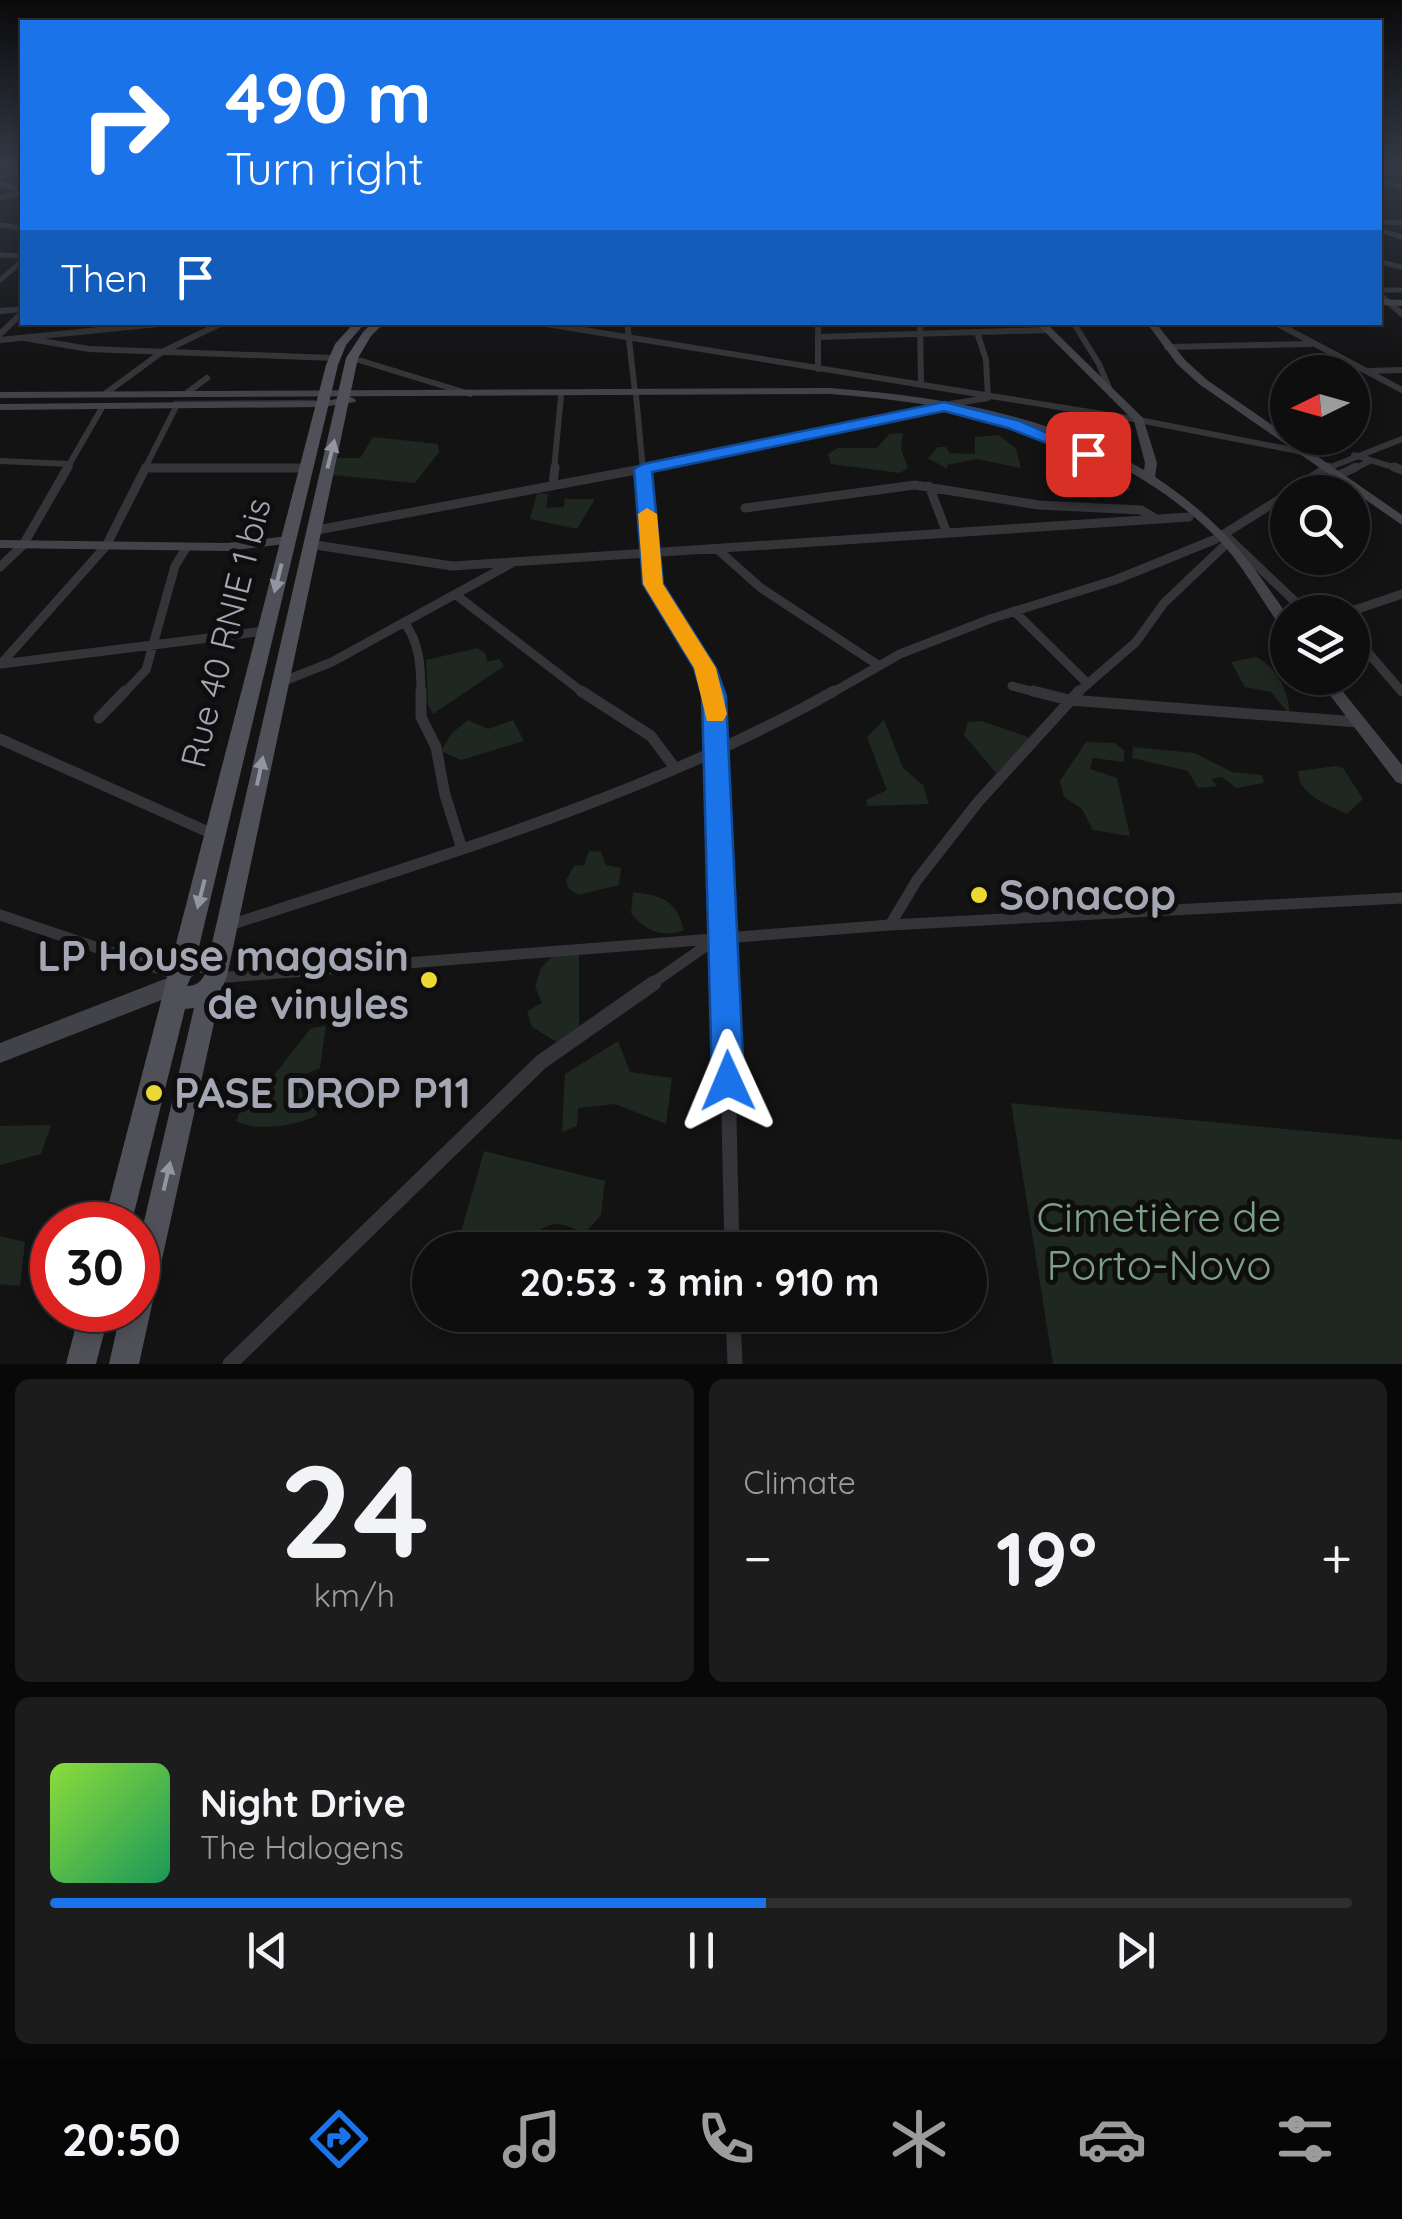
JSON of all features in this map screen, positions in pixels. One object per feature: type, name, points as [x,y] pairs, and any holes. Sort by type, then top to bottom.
[{"type":"main road","name":"Rue 40 RNIE 1 bis","points":[[160,1209],[345,397],[346,336],[358,325]]},
{"type":"main road","name":"Rue 40 RNIE 1 bis","points":[[123,1202],[324,397],[343,358],[377,325]]},
{"type":"main road","points":[[178,981],[188,998],[214,978]]},
{"type":"main road","points":[[81,1364],[89,1332]]},
{"type":"main road","name":"Rue 40 RNIE 1 bis","points":[[124,1364],[131,1332]]},
{"type":"street","points":[[0,280],[20,260]]},
{"type":"street","points":[[1382,297],[1402,290]]},
{"type":"street","points":[[1382,297],[1402,303]]},
{"type":"street","points":[[1382,297],[1402,314]]},
{"type":"street","points":[[0,337],[20,313]]},
{"type":"street","points":[[0,337],[150,325]]},
{"type":"street","points":[[0,567],[23,545],[104,400],[162,352],[218,325]]},
{"type":"street","points":[[552,325],[1139,420],[1270,446]]},
{"type":"street","points":[[627,325],[656,591],[712,685],[731,1232]]},
{"type":"street","points":[[818,325],[818,370]]},
{"type":"street","points":[[920,325],[922,384]]},
{"type":"street","points":[[1075,325],[1105,376],[1112,396]]},
{"type":"street","points":[[1152,325],[1167,347],[1203,382],[1270,429]]},
{"type":"street","points":[[1279,325],[1332,355]]},
{"type":"street","points":[[818,337],[1043,326],[1139,420],[1151,463],[1149,479]]},
{"type":"street","points":[[977,332],[986,360],[988,398]]},
{"type":"street","points":[[61,345],[76,333]]},
{"type":"street","points":[[24,338],[61,345],[162,352],[343,358],[470,394]]},
{"type":"street","points":[[1167,347],[1311,344]]},
{"type":"street","points":[[1370,371],[1402,370]]},
{"type":"street","points":[[1370,375],[1402,390]]},
{"type":"street","points":[[188,392],[206,378]]},
{"type":"street","points":[[0,407],[188,392],[324,397],[830,393],[947,405],[1071,439],[1149,479],[1286,595]]},
{"type":"street","points":[[0,394],[177,405],[324,397]]},
{"type":"street","points":[[366,396],[636,394]]},
{"type":"street","points":[[553,484],[561,396]]},
{"type":"street","points":[[311,538],[553,484],[988,398]]},
{"type":"street","points":[[0,664],[106,546],[177,405]]},
{"type":"street","points":[[947,405],[1014,424],[1121,471],[1222,539],[1270,602]]},
{"type":"street","points":[[1370,450],[1402,439]]},
{"type":"street","points":[[1307,455],[1336,475]]},
{"type":"street","points":[[1315,475],[1354,455],[1402,470]]},
{"type":"street","points":[[0,461],[70,464]]},
{"type":"street","points":[[1339,475],[1368,462]]},
{"type":"street","points":[[146,468],[306,468]]},
{"type":"street","points":[[745,508],[903,486],[929,486],[1038,505],[1141,510],[1154,518]]},
{"type":"street","points":[[929,486],[947,532]]},
{"type":"street","points":[[1370,499],[1402,521]]},
{"type":"street","points":[[890,925],[917,880],[978,802],[1069,700],[1136,642],[1222,539],[1270,506]]},
{"type":"street","points":[[311,538],[440,565],[1189,517]]},
{"type":"street","points":[[226,926],[462,849],[675,768],[798,710],[878,665],[1222,539]]},
{"type":"street","points":[[0,544],[186,548],[288,540]]},
{"type":"street","points":[[99,718],[146,670],[175,566],[186,548]]},
{"type":"street","points":[[717,549],[761,588],[878,665]]},
{"type":"street","points":[[279,683],[332,662],[513,562]]},
{"type":"street","points":[[1370,605],[1402,594]]},
{"type":"street","points":[[456,595],[574,687],[652,736],[675,768]]},
{"type":"street","points":[[1014,612],[1088,684]]},
{"type":"street","points":[[404,622],[414,635],[421,667],[421,717],[436,748],[445,795],[462,849]]},
{"type":"street","points":[[0,664],[265,630]]},
{"type":"street","points":[[1370,655],[1402,692]]},
{"type":"street","points":[[1012,686],[1069,700],[1357,722]]},
{"type":"street","points":[[1337,695],[1402,777]]},
{"type":"street","points":[[0,739],[216,835]]},
{"type":"street","points":[[214,978],[890,925],[1402,898]]},
{"type":"street","points":[[0,915],[178,981]]},
{"type":"street","points":[[230,1364],[541,1062],[721,938]]},
{"type":"street","points":[[0,1054],[178,981]]},
{"type":"street","points":[[734,1332],[735,1364]]},
{"type":"green space","points":[[903,433],[901,449],[908,468],[900,473],[831,464],[828,454],[838,448],[877,448],[889,434]]},
{"type":"green space","points":[[999,435],[1016,449],[1021,468],[977,459],[947,465],[947,469],[928,458],[938,447],[946,447],[949,453],[975,454],[975,437]]},
{"type":"green space","points":[[373,437],[438,444],[439,452],[415,483],[333,475],[337,458],[360,458]]},
{"type":"green space","points":[[1059,467],[1108,475],[1132,490],[1099,492],[1096,499],[1088,498],[1079,483],[1065,478]]},
{"type":"green space","points":[[537,493],[548,494],[546,508],[564,507],[565,499],[595,499],[577,529],[530,519]]},
{"type":"green space","points":[[478,648],[486,654],[487,662],[499,659],[504,666],[433,714],[428,705],[426,660]]},
{"type":"green space","points":[[1256,657],[1263,661],[1270,667],[1270,692],[1245,687],[1231,662]]},
{"type":"green space","points":[[1273,695],[1286,695],[1289,714]]},
{"type":"green space","points":[[468,720],[488,729],[513,720],[524,741],[461,760],[441,751],[452,733]]},
{"type":"green space","points":[[884,720],[903,768],[923,785],[929,804],[868,806],[866,800],[887,790],[867,737]]},
{"type":"green space","points":[[981,721],[1034,739],[996,773],[964,735],[968,722]]},
{"type":"green space","points":[[1086,742],[1114,743],[1124,750],[1124,762],[1093,758],[1090,769],[1117,778],[1130,836],[1093,830],[1082,809],[1064,797],[1060,781]]},
{"type":"green space","points":[[1133,747],[1195,753],[1232,772],[1262,775],[1264,783],[1236,788],[1222,777],[1211,779],[1217,786],[1198,788],[1188,771],[1132,758]]},
{"type":"green space","points":[[1343,768],[1363,799],[1347,814],[1308,793],[1299,779],[1298,771]]},
{"type":"green space","points":[[589,851],[601,852],[606,865],[621,868],[619,885],[578,895],[568,888],[566,880],[574,866],[584,865]]},
{"type":"green space","points":[[633,892],[652,895],[672,905],[684,930],[661,933],[642,924],[631,913]]},
{"type":"green space","points":[[579,949],[579,1026],[557,1042],[532,1027],[527,1011],[542,1003],[535,987],[541,968],[557,951]]},
{"type":"green space","points":[[326,1026],[320,1068],[306,1074],[301,1092],[320,1102],[316,1116],[276,1126],[236,1121],[249,1092],[243,1078],[275,1074],[311,1028]]},
{"type":"green space","points":[[618,1041],[630,1072],[672,1078],[666,1124],[615,1104],[578,1108],[577,1126],[562,1132],[565,1074]]},
{"type":"green space","name":"Cimetière de Porto-Novo","points":[[1011,1103],[1402,1140],[1402,1364],[1053,1364]]},
{"type":"green space","points":[[51,1125],[41,1154],[0,1165],[0,1126]]},
{"type":"green space","points":[[484,1151],[605,1181],[601,1215],[586,1232],[552,1224],[537,1232],[461,1232]]},
{"type":"green space","points":[[0,1236],[25,1242],[20,1286],[0,1284]]},
{"type":"waterway","points":[[175,402],[314,401]]},
{"type":"slow traffic","points":[[647,514],[653,584],[705,668],[712,685],[715,714]]},
{"type":"place","name":"Sonacop","points":[[979,895]]},
{"type":"place","name":"LP House magasin de vinyles","points":[[429,980]]},
{"type":"place","name":"PASE DROP P11","points":[[154,1093]]},
{"type":"route","points":[[728,1081],[726,937],[714,696],[705,668],[653,584],[643,469],[944,406],[1014,424],[1088,454]]}]
